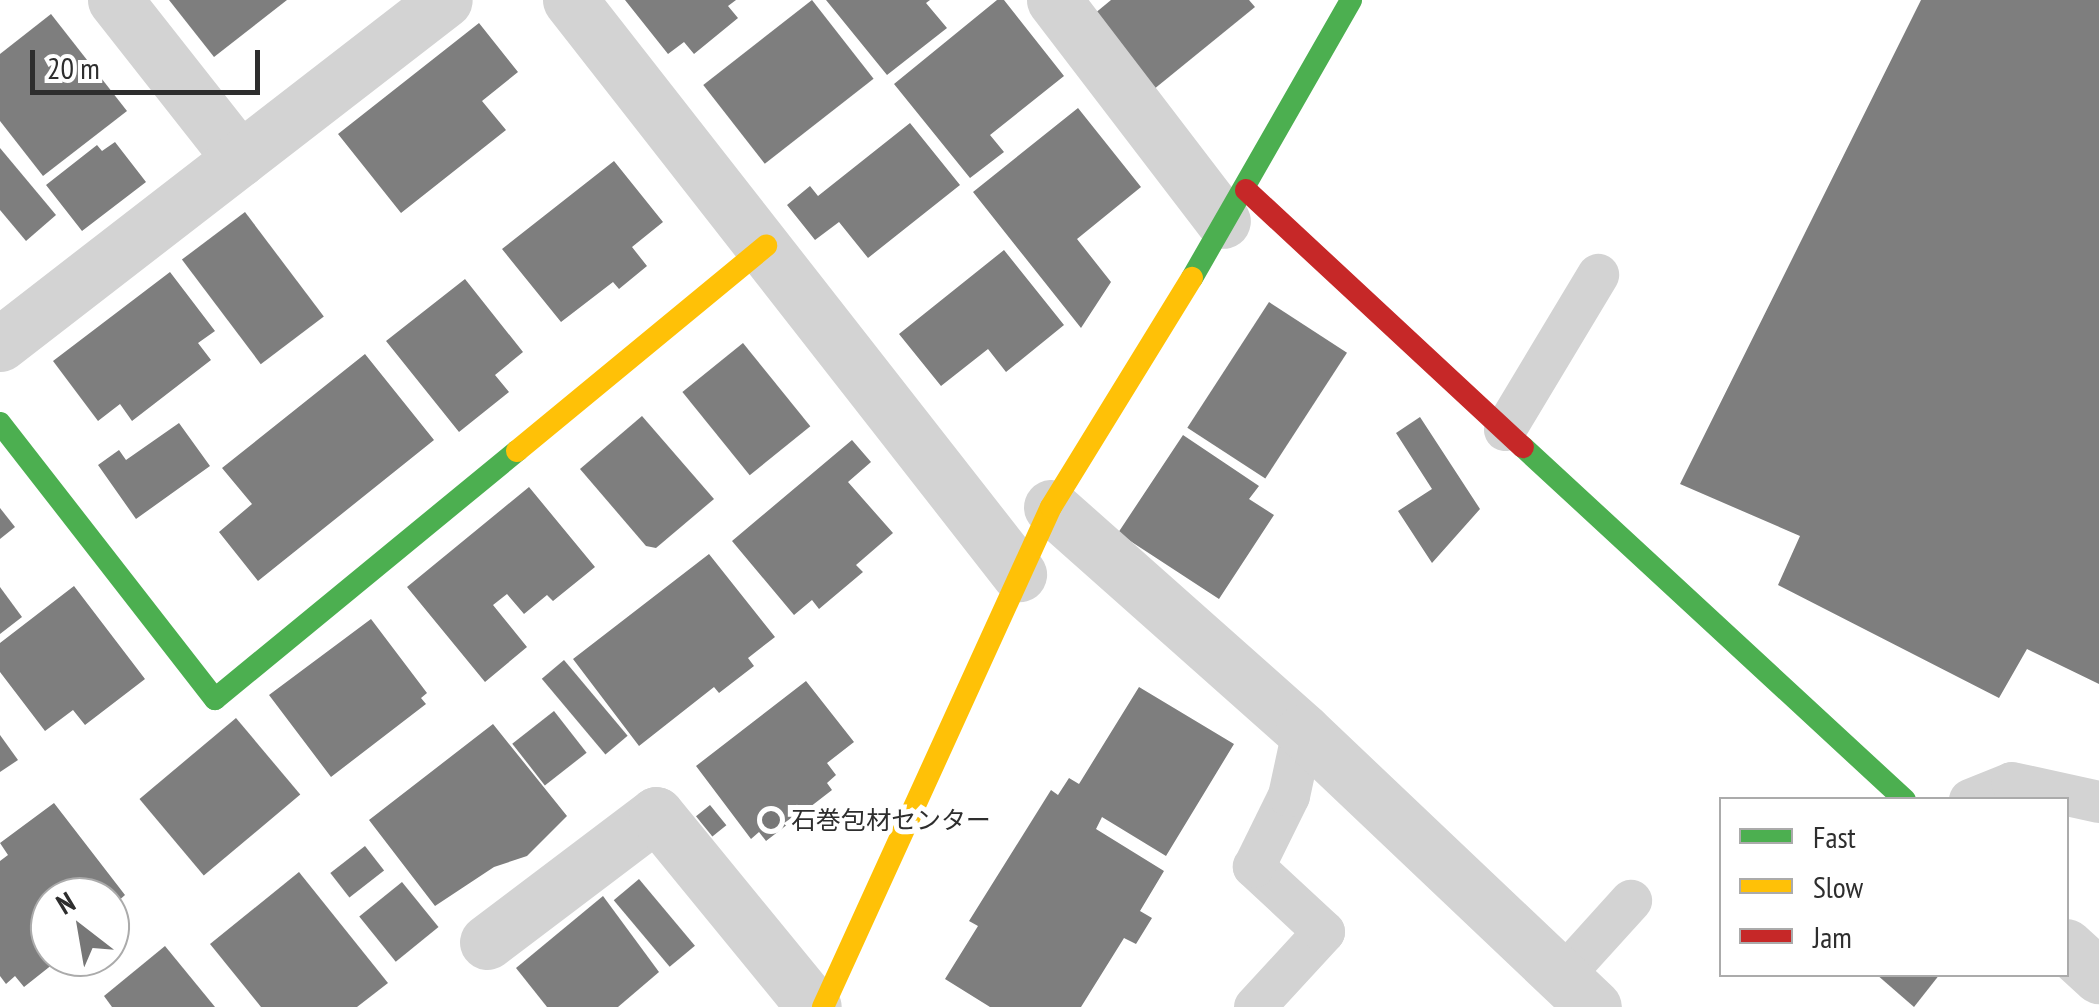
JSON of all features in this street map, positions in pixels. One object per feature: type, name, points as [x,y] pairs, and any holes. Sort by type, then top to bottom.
[{"type":"street","points":[[115,0],[240,159]]},
{"type":"street","points":[[0,344],[445,0]]},
{"type":"street","points":[[570,0],[1019,574]]},
{"type":"street","points":[[1054,0],[1234,205],[1506,430],[1901,797]]},
{"type":"street","points":[[823,1007],[1051,507],[1234,205],[1351,0]]},
{"type":"street","points":[[0,424],[215,699],[766,246]]},
{"type":"street","points":[[1051,507],[1304,731],[1578,992]]},
{"type":"street","points":[[487,942],[656,814],[814,1007]]},
{"type":"street","points":[[2069,949],[2099,976]]},
{"type":"lane","points":[[1506,430],[1598,275]]},
{"type":"lane","points":[[1255,1007],[1324,932],[1254,868],[1289,796],[1304,731]]},
{"type":"lane","points":[[1977,797],[2012,783],[2099,802]]},
{"type":"lane","points":[[1578,992],[1631,900]]},
{"type":"building","points":[[169,0],[287,0],[214,57]]},
{"type":"building","points":[[625,0],[736,0],[728,6],[738,18],[694,54],[684,42],[668,54]]},
{"type":"building","points":[[812,0],[874,79],[765,164],[703,85]]},
{"type":"building","points":[[826,0],[930,0],[926,3],[947,28],[887,75]]},
{"type":"building","points":[[997,0],[1004,0],[1064,76],[990,135],[1004,152],[970,178],[894,84]]},
{"type":"building","points":[[1111,0],[1249,0],[1255,7],[1148,94],[1088,19]]},
{"type":"building","points":[[1921,0],[2099,0],[2099,684],[2027,649],[1999,698],[1778,585],[1800,536],[1680,484]]},
{"type":"building","points":[[51,14],[127,111],[43,176],[0,121],[0,54]]},
{"type":"building","points":[[479,23],[518,72],[482,101],[506,130],[401,213],[338,134]]},
{"type":"building","points":[[1078,108],[1141,187],[1077,239],[1111,282],[1081,328],[973,192]]},
{"type":"building","points":[[910,123],[960,185],[868,258],[839,222],[815,240],[787,205],[810,186],[818,196]]},
{"type":"building","points":[[115,142],[146,182],[82,231],[46,185],[97,145],[102,151]]},
{"type":"building","points":[[0,148],[56,215],[26,241],[0,210]]},
{"type":"building","points":[[614,161],[663,222],[632,247],[647,266],[619,289],[613,282],[561,322],[502,249]]},
{"type":"building","points":[[245,212],[324,317],[261,364],[182,260]]},
{"type":"building","points":[[1004,250],[1064,325],[1006,372],[988,349],[941,386],[899,334]]},
{"type":"building","points":[[170,272],[215,331],[198,343],[211,360],[132,421],[120,404],[98,421],[53,361]]},
{"type":"building","points":[[465,279],[523,352],[495,375],[509,392],[459,432],[386,341]]},
{"type":"building","points":[[1269,302],[1347,353],[1265,478],[1187,428]]},
{"type":"building","points":[[743,343],[810,426],[750,475],[682,392]]},
{"type":"building","points":[[365,354],[434,440],[258,581],[219,532],[252,504],[222,468]]},
{"type":"building","points":[[642,416],[714,499],[656,548],[646,546],[580,469]]},
{"type":"building","points":[[1420,417],[1480,509],[1432,563],[1398,511],[1432,489],[1396,433]]},
{"type":"building","points":[[179,423],[210,466],[136,519],[98,465],[119,450],[126,460]]},
{"type":"building","points":[[1183,435],[1259,486],[1249,499],[1274,515],[1219,599],[1118,533]]},
{"type":"building","points":[[852,440],[871,462],[848,482],[893,533],[856,565],[863,572],[819,609],[812,600],[794,615],[732,541]]},
{"type":"building","points":[[529,487],[595,567],[553,601],[547,595],[524,614],[507,594],[493,605],[527,647],[485,682],[407,587]]},
{"type":"building","points":[[0,508],[15,527],[0,539]]},
{"type":"building","points":[[709,554],[775,637],[748,658],[754,666],[719,693],[714,687],[639,746],[573,659]]},
{"type":"building","points":[[74,586],[145,679],[85,725],[73,710],[45,731],[0,672],[0,643]]},
{"type":"building","points":[[0,587],[22,617],[0,634]]},
{"type":"building","points":[[371,619],[427,693],[421,698],[426,704],[331,777],[269,695]]},
{"type":"building","points":[[564,660],[628,736],[605,754],[542,679]]},
{"type":"building","points":[[806,681],[854,742],[827,763],[836,775],[827,783],[832,790],[766,841],[759,832],[751,839],[696,766]]},
{"type":"building","points":[[1139,687],[1234,744],[1166,856],[1102,817],[1096,829],[1164,871],[1140,911],[1152,918],[1136,944],[1124,938],[1081,1007],[990,1007],[945,979],[978,926],[969,921],[1051,790],[1058,795],[1069,778],[1079,784]]},
{"type":"building","points":[[554,711],[587,753],[545,785],[512,744]]},
{"type":"building","points":[[236,718],[300,795],[204,876],[139,799]]},
{"type":"building","points":[[493,724],[567,816],[527,856],[494,867],[435,906],[369,820]]},
{"type":"building","points":[[0,735],[18,760],[0,772]]},
{"type":"building","points":[[54,803],[111,877],[30,877],[30,977],[37,977],[24,987],[15,976],[6,984],[0,976],[0,861],[8,855],[0,843]]},
{"type":"building","points":[[710,805],[726,825],[712,837],[696,816]]},
{"type":"building","points":[[365,846],[384,870],[349,898],[330,873]]},
{"type":"building","points":[[299,872],[388,983],[357,1007],[261,1007],[210,944]]},
{"type":"building","points":[[639,879],[695,946],[670,967],[614,900]]},
{"type":"building","points":[[402,882],[439,927],[396,962],[359,917]]},
{"type":"building","points":[[603,896],[659,972],[618,1007],[547,1007],[516,968]]},
{"type":"building","points":[[165,946],[215,1007],[112,1007],[104,996]]},
{"type":"building","points":[[1879,977],[1938,977],[1914,1007]]},
{"type":"traffic: fast","points":[[1192,278],[1351,0]]},
{"type":"traffic: fast","points":[[0,423],[215,699],[517,451]]},
{"type":"traffic: fast","points":[[1523,447],[1902,797]]},
{"type":"traffic: slow","points":[[517,451],[766,246]]},
{"type":"traffic: slow","points":[[823,1007],[1051,507],[1192,278]]},
{"type":"traffic: jam","points":[[1246,190],[1523,447]]},
{"type":"place","name":"石巻包材センター","points":[[771,820]]}]
